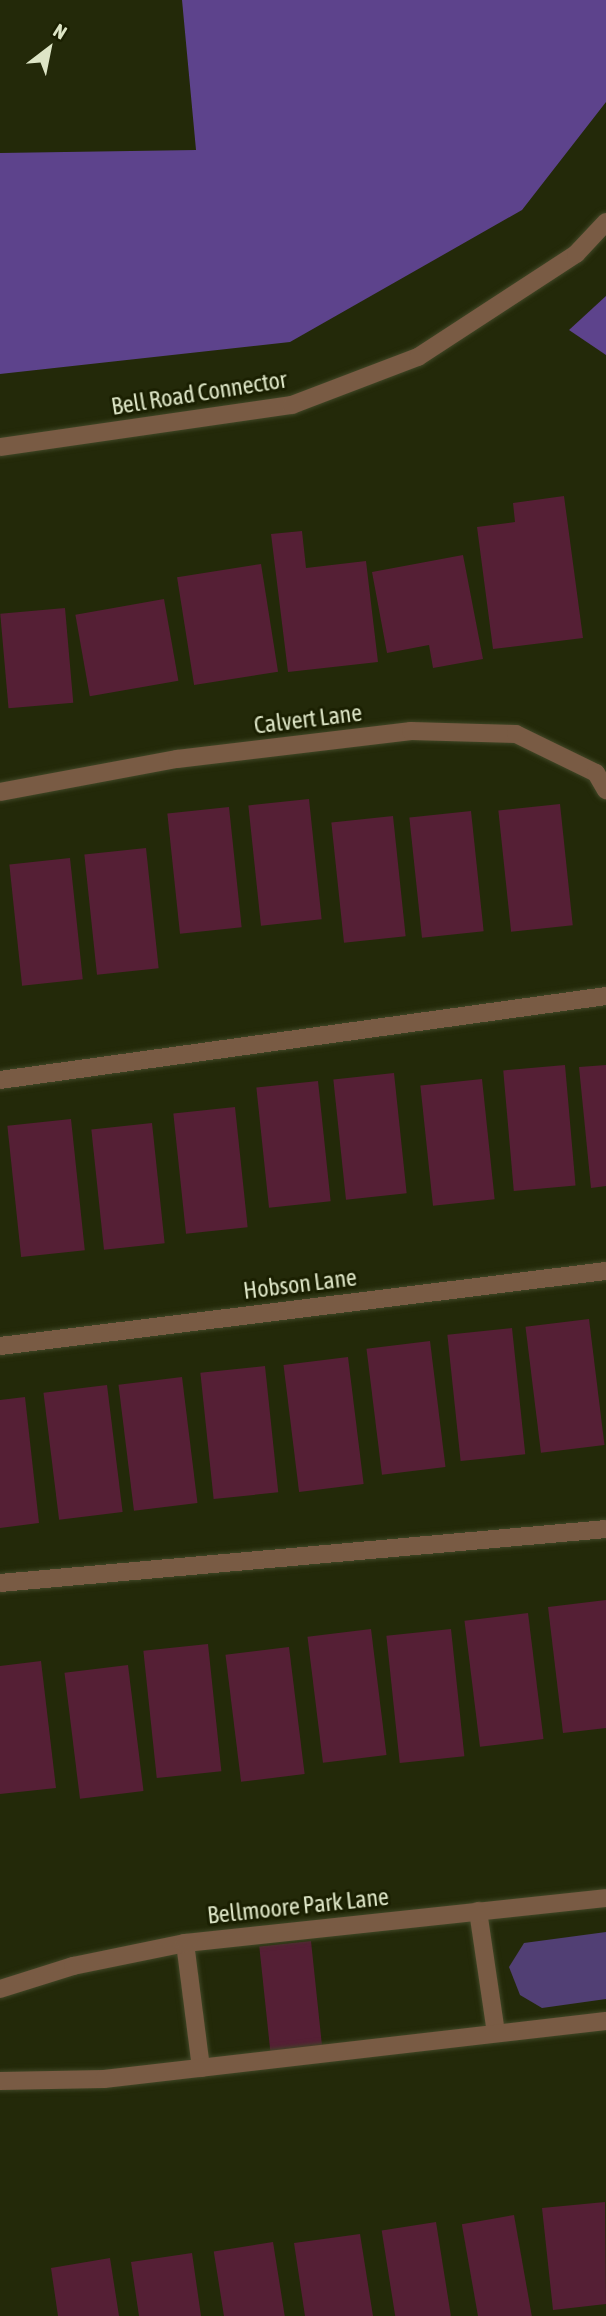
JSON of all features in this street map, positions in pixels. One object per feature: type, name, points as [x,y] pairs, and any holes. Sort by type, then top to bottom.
[{"type":"street","name":"Bell Road Connector","points":[[0,447],[292,405],[418,357],[576,254],[606,222]]},
{"type":"street","name":"Calvert Lane","points":[[0,792],[177,759],[411,731],[516,734],[596,773],[606,790]]},
{"type":"street","points":[[0,1080],[606,996]]},
{"type":"street","name":"Hobson Lane","points":[[0,1346],[606,1271]]},
{"type":"street","points":[[0,1583],[606,1529]]},
{"type":"street","name":"Bellmoore Park Lane","points":[[0,1989],[74,1966],[186,1943],[606,1898]]},
{"type":"street","points":[[478,1911],[496,2033]]},
{"type":"street","points":[[186,1943],[201,2068]]},
{"type":"street","points":[[0,2081],[104,2079],[606,2021]]},
{"type":"shaded area","points":[[182,0],[606,0],[606,102],[522,210],[290,342],[0,374],[0,153],[196,150]]},
{"type":"shaded area","points":[[606,296],[606,355],[569,330]]},
{"type":"shaded area","points":[[606,1932],[606,1999],[542,2008],[520,1995],[509,1967],[524,1943]]},
{"type":"building","points":[[564,496],[583,638],[493,649],[477,527],[515,522],[513,503]]},
{"type":"building","points":[[302,531],[306,568],[366,561],[378,662],[288,672],[271,534]]},
{"type":"building","points":[[463,555],[483,659],[433,668],[429,645],[387,653],[372,572]]},
{"type":"building","points":[[261,564],[278,672],[194,685],[177,577]]},
{"type":"building","points":[[164,599],[178,681],[90,696],[75,615]]},
{"type":"building","points":[[65,608],[73,703],[9,708],[0,614]]},
{"type":"building","points":[[309,799],[322,919],[261,926],[248,805]]},
{"type":"building","points":[[560,804],[573,925],[511,932],[498,810]]},
{"type":"building","points":[[229,807],[242,927],[180,934],[167,813]]},
{"type":"building","points":[[471,811],[484,931],[422,938],[409,817]]},
{"type":"building","points":[[393,816],[406,936],[344,943],[331,822]]},
{"type":"building","points":[[146,848],[159,968],[97,975],[84,854]]},
{"type":"building","points":[[70,858],[83,979],[22,986],[9,864]]},
{"type":"building","points":[[565,1065],[576,1186],[514,1191],[503,1070]]},
{"type":"building","points":[[606,1065],[606,1186],[591,1188],[579,1067]]},
{"type":"building","points":[[394,1073],[407,1193],[346,1200],[333,1079]]},
{"type":"building","points":[[482,1079],[495,1199],[433,1206],[420,1085]]},
{"type":"building","points":[[318,1081],[331,1201],[269,1208],[256,1087]]},
{"type":"building","points":[[235,1107],[248,1227],[186,1234],[173,1113]]},
{"type":"building","points":[[71,1119],[85,1250],[21,1257],[7,1126]]},
{"type":"building","points":[[152,1123],[165,1243],[104,1250],[91,1129]]},
{"type":"building","points":[[589,1319],[604,1445],[541,1453],[525,1327]]},
{"type":"building","points":[[512,1328],[525,1454],[461,1461],[447,1335]]},
{"type":"building","points":[[430,1341],[445,1467],[382,1475],[366,1349]]},
{"type":"building","points":[[348,1357],[364,1484],[299,1492],[283,1365]]},
{"type":"building","points":[[265,1366],[278,1492],[214,1499],[200,1373]]},
{"type":"building","points":[[182,1377],[197,1503],[134,1511],[118,1385]]},
{"type":"building","points":[[107,1385],[123,1512],[59,1520],[43,1393]]},
{"type":"building","points":[[25,1397],[39,1523],[0,1528],[0,1400]]},
{"type":"building","points":[[606,1600],[606,1728],[563,1733],[548,1607]]},
{"type":"building","points":[[528,1613],[543,1739],[480,1747],[464,1621]]},
{"type":"building","points":[[371,1629],[386,1755],[323,1763],[307,1637]]},
{"type":"building","points":[[451,1629],[464,1756],[400,1763],[386,1636]]},
{"type":"building","points":[[208,1644],[221,1771],[157,1778],[143,1651]]},
{"type":"building","points":[[289,1647],[305,1774],[241,1782],[225,1655]]},
{"type":"building","points":[[41,1661],[56,1788],[0,1794],[0,1666]]},
{"type":"building","points":[[128,1665],[143,1791],[80,1799],[64,1673]]},
{"type":"building","points":[[311,1941],[322,2048],[271,2054],[259,1946]]},
{"type":"building","points":[[605,2202],[606,2304],[553,2310],[542,2208]]},
{"type":"building","points":[[514,2215],[532,2316],[478,2316],[462,2224]]},
{"type":"building","points":[[436,2222],[451,2316],[395,2316],[382,2231]]},
{"type":"building","points":[[360,2234],[373,2316],[305,2316],[294,2243]]},
{"type":"building","points":[[273,2242],[285,2316],[224,2316],[214,2251]]},
{"type":"building","points":[[192,2253],[201,2316],[139,2316],[131,2262]]},
{"type":"building","points":[[110,2258],[119,2316],[58,2316],[51,2268]]}]
